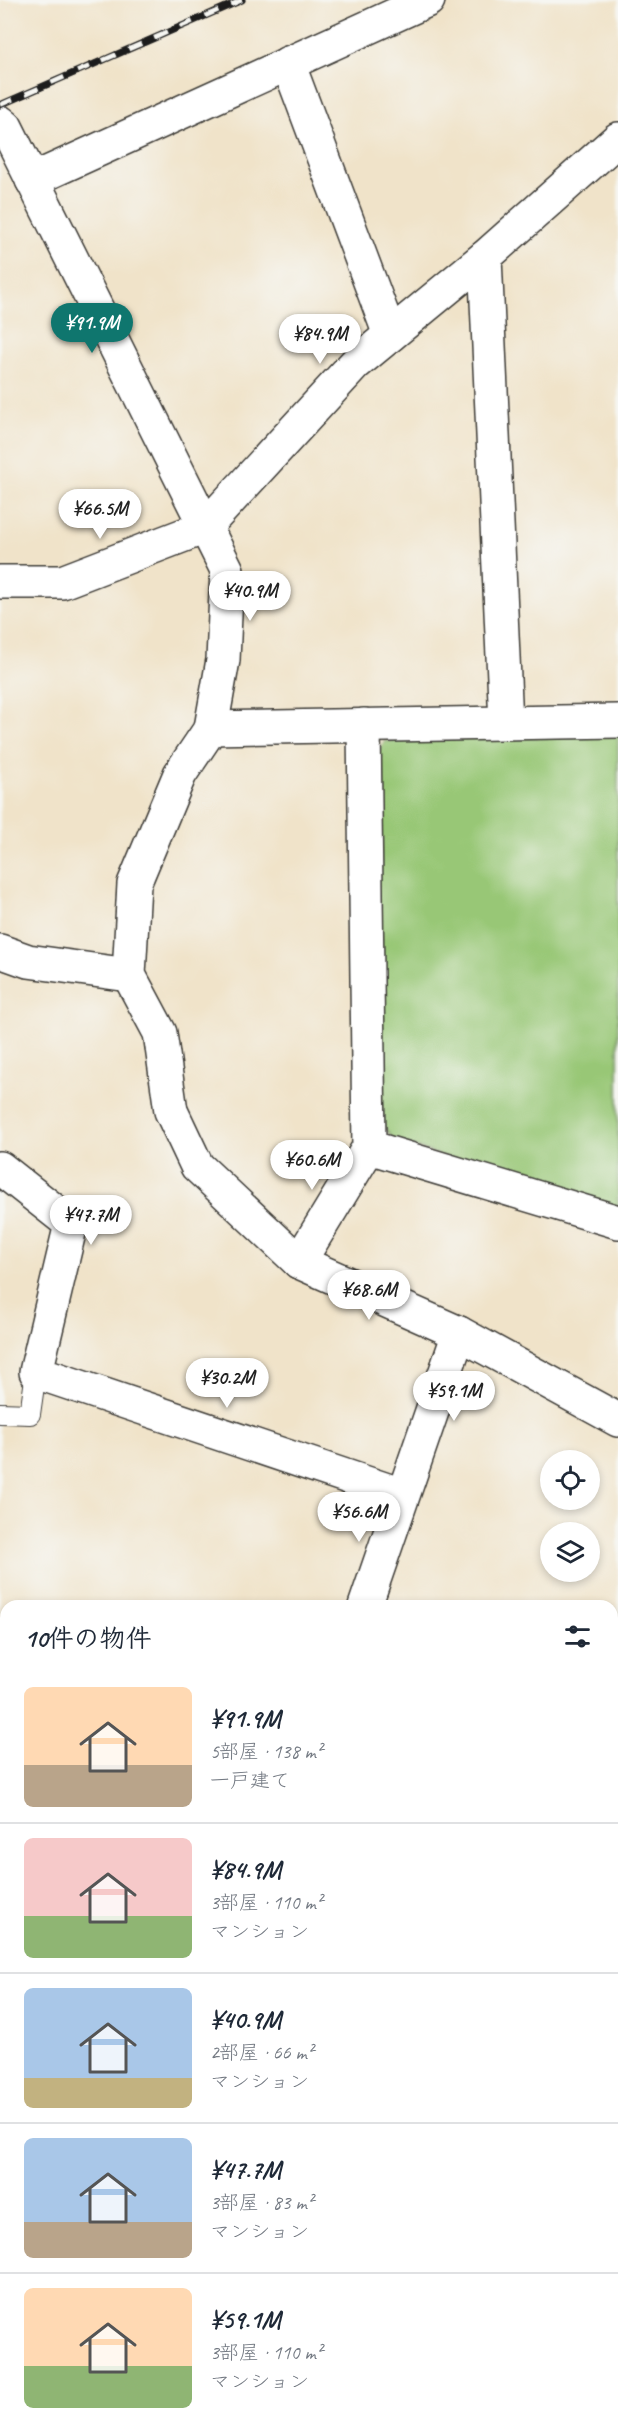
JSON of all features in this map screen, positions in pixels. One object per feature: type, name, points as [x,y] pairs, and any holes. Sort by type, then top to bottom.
[{"type":"street","points":[[18,169],[288,63],[428,0]]},
{"type":"street","points":[[288,63],[390,335]]},
{"type":"street","points":[[0,122],[6,127],[18,169],[226,570],[223,660],[211,728],[180,774],[134,884],[129,975],[160,1033],[171,1111],[197,1166],[299,1262],[459,1333],[618,1420]]},
{"type":"street","points":[[0,582],[62,582],[205,527],[355,364],[485,256],[618,139]]},
{"type":"street","points":[[485,256],[506,723]]},
{"type":"street","points":[[211,728],[618,721]]},
{"type":"street","points":[[299,1262],[369,1147],[364,725]]},
{"type":"street","points":[[0,951],[28,961],[129,975]]},
{"type":"street","points":[[369,1147],[618,1222]]},
{"type":"street","points":[[0,1168],[71,1224],[36,1371],[402,1495]]},
{"type":"street","points":[[367,1600],[459,1333]]},
{"type":"lane","points":[[0,1413],[30,1414],[36,1371]]},
{"type":"green space","points":[[618,735],[618,1210],[394,1141],[382,1124],[373,758],[385,741]]},
{"type":"railway","points":[[0,105],[242,0]]}]
